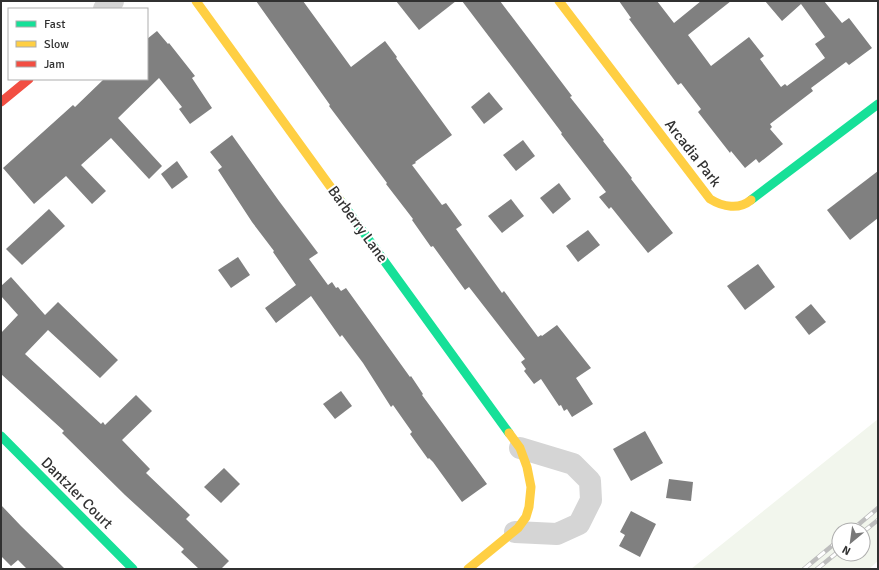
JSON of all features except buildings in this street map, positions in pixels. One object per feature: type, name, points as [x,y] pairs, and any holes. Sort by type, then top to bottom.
[{"type":"street","points":[[105,8],[113,1]]},
{"type":"street","name":"Barberry Lane","points":[[196,1],[520,448],[530,475],[531,494],[529,508],[524,519],[515,532]]},
{"type":"street","name":"Arcadia Park","points":[[559,1],[710,199],[720,205],[742,206],[748,203],[878,104]]},
{"type":"street","points":[[1,88],[19,80]]},
{"type":"street","points":[[1,102],[28,80]]},
{"type":"street","name":"Dantzler Court","points":[[1,436],[133,569]]},
{"type":"street","points":[[468,569],[515,532],[557,534],[579,524],[592,500],[590,481],[572,464],[520,448]]},
{"type":"shaded area","points":[[878,419],[878,561],[869,569],[691,569]]},
{"type":"railway","points":[[861,522],[878,508]]},
{"type":"railway","points":[[871,526],[878,520]]},
{"type":"railway","points":[[804,569],[831,547]]},
{"type":"railway","points":[[817,569],[831,558]]},
{"type":"traffic: fast","points":[[751,200],[878,104]]},
{"type":"traffic: fast","points":[[340,200],[509,433]]},
{"type":"traffic: fast","points":[[1,436],[133,569]]},
{"type":"traffic: slow","points":[[196,1],[340,200]]},
{"type":"traffic: slow","points":[[559,1],[710,199],[720,204],[731,206],[741,205],[751,200]]},
{"type":"traffic: slow","points":[[468,569],[518,528],[526,517],[529,507],[531,487],[527,467],[520,448],[509,433]]},
{"type":"traffic: jam","points":[[1,102],[28,80]]}]
